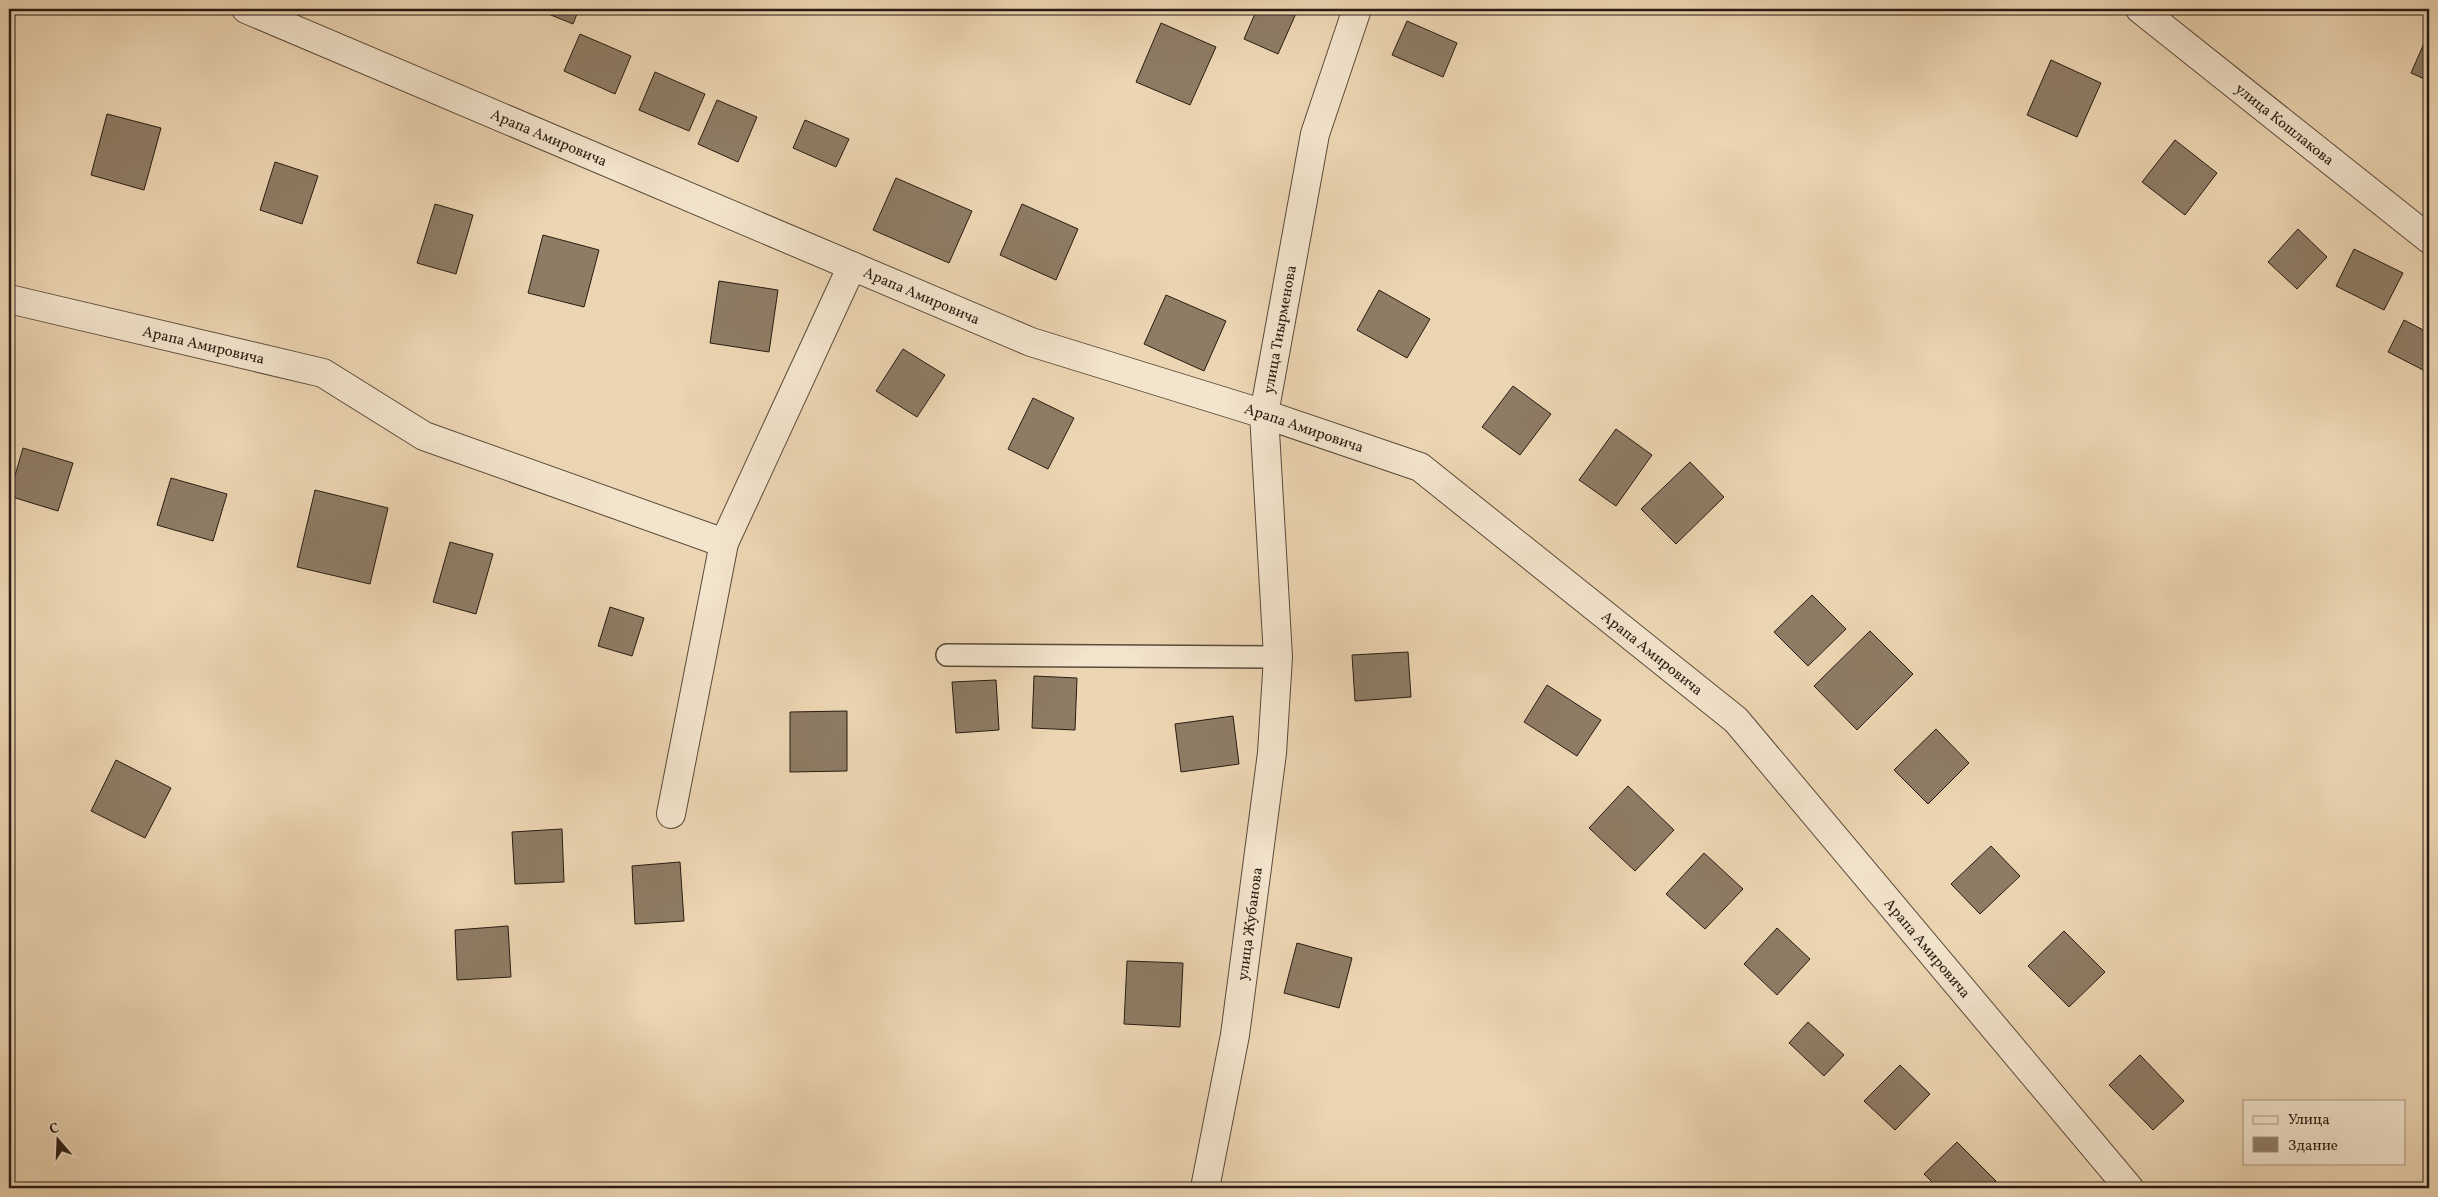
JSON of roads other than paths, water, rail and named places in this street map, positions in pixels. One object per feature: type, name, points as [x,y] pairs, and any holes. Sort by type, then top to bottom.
[{"type":"street","name":"Арапа Амировича","points":[[246,9],[1031,342],[1264,414],[1420,467],[1736,720],[2129,1188]]},
{"type":"street","name":"улица Тиырменова","points":[[1278,658],[1264,414],[1315,134],[1357,9]]},
{"type":"street","name":"улица Кошлакова","points":[[2140,9],[2429,239]]},
{"type":"street","points":[[672,814],[724,543],[852,266]]},
{"type":"street","name":"Арапа Амировича","points":[[9,300],[324,373],[424,436],[724,543]]},
{"type":"street","name":"улица Жубанова","points":[[1205,1188],[1235,1035],[1272,753],[1278,658]]},
{"type":"lane","points":[[948,654],[1278,658]]}]
